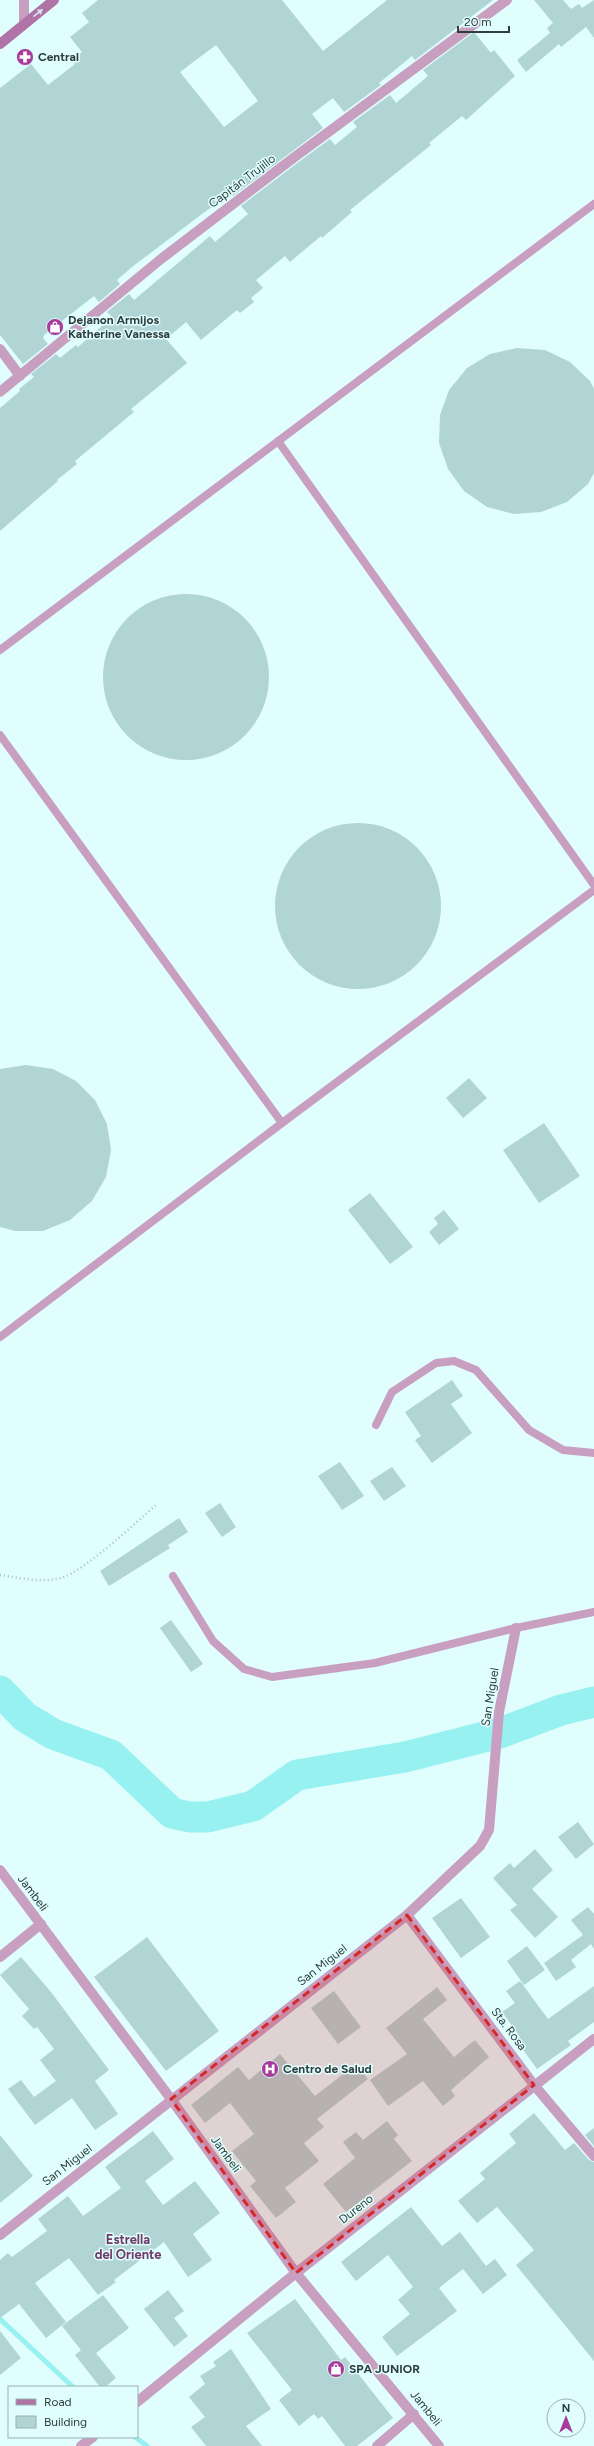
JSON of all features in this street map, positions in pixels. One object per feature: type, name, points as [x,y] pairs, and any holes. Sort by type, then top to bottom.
[{"type":"main road","points":[[0,44],[54,0]]},
{"type":"street","points":[[24,0],[24,24]]},
{"type":"street","name":"Capitán Trujillo","points":[[0,392],[161,259],[296,156],[507,0]]},
{"type":"street","points":[[0,349],[20,376]]},
{"type":"street","name":"San Miguel","points":[[0,2235],[171,2099],[407,1915],[480,1846],[489,1830],[499,1712],[516,1628]]},
{"type":"street","name":"Jambeli","points":[[0,1870],[171,2099],[296,2273],[439,2446]]},
{"type":"street","name":"Sta. Rosa","points":[[407,1915],[534,2085],[594,2156]]},
{"type":"street","points":[[0,1957],[40,1924]]},
{"type":"street","name":"Dureno","points":[[138,2401],[296,2273],[594,2039]]},
{"type":"street","points":[[377,2446],[414,2414]]},
{"type":"street","points":[[81,2446],[92,2438]]},
{"type":"lane","points":[[0,650],[594,204]]},
{"type":"lane","points":[[278,441],[594,885]]},
{"type":"lane","points":[[0,734],[282,1123]]},
{"type":"lane","points":[[0,1337],[282,1123],[594,890]]},
{"type":"lane","points":[[376,1425],[392,1392],[436,1363],[454,1361],[476,1370],[529,1430],[564,1450],[594,1453]]},
{"type":"lane","points":[[173,1576],[213,1642],[244,1669],[272,1677],[375,1663],[516,1628],[594,1612]]},
{"type":"path","points":[[0,1575],[36,1580],[62,1578],[83,1566],[156,1505]]},
{"type":"highlighted area","points":[[407,1915],[534,2085],[296,2273],[171,2099]]},
{"type":"building","points":[[98,0],[282,0],[323,51],[387,0],[493,0],[415,60],[412,56],[379,83],[381,85],[344,112],[333,98],[312,114],[323,128],[233,196],[231,194],[206,211],[132,267],[117,280],[120,284],[99,302],[94,296],[44,335],[43,338],[48,344],[23,364],[0,335],[0,88],[31,64],[48,85],[75,64],[72,60],[82,52],[70,37],[89,22],[82,13]],"holes":[[[216,45],[258,101],[224,127],[180,72]]]},
{"type":"building","points":[[534,0],[563,0],[571,9],[579,4],[582,8],[594,0],[594,38],[586,27],[561,47],[559,44],[526,72],[517,60],[550,33],[547,28],[553,23]]},
{"type":"building","points":[[474,32],[491,53],[494,50],[515,76],[466,120],[462,116],[429,143],[431,145],[350,210],[352,212],[322,238],[321,236],[290,262],[285,256],[256,280],[263,288],[251,298],[254,302],[240,313],[237,310],[201,340],[186,322],[166,339],[187,363],[131,409],[134,412],[75,461],[77,464],[0,531],[0,408],[20,391],[19,389],[34,377],[31,374],[56,354],[60,358],[76,345],[78,347],[112,317],[107,312],[129,294],[134,300],[210,236],[215,242],[248,214],[241,206],[300,161],[330,139],[335,145],[357,127],[353,122],[390,95],[396,103],[428,76],[423,70]]},
{"type":"building","points":[[517,348],[545,350],[570,362],[590,381],[594,389],[594,473],[588,484],[567,502],[541,512],[514,514],[487,507],[464,491],[448,469],[439,443],[440,415],[449,390],[467,368],[490,354]]},
{"type":"building","points":[[178,594],[194,594],[218,600],[245,618],[263,645],[268,661],[268,693],[263,709],[245,736],[232,746],[210,757],[194,760],[178,760],[154,754],[133,741],[122,730],[109,709],[106,701],[103,685],[103,669],[109,645],[122,624],[133,613],[154,600],[162,597]]},
{"type":"building","points":[[350,823],[366,823],[390,829],[417,847],[435,874],[441,898],[441,914],[435,938],[417,965],[390,983],[366,989],[350,989],[326,983],[305,970],[294,959],[281,938],[275,914],[275,898],[281,874],[294,853],[305,842],[326,829]]},
{"type":"building","points":[[26,1065],[53,1069],[76,1081],[95,1100],[107,1124],[111,1150],[106,1177],[92,1201],[70,1220],[43,1231],[15,1231],[0,1227],[0,1069]]},
{"type":"building","points":[[469,1078],[487,1098],[463,1118],[446,1098]]},
{"type":"building","points":[[544,1123],[580,1176],[539,1203],[503,1150]]},
{"type":"building","points":[[370,1193],[413,1247],[390,1264],[348,1210]]},
{"type":"building","points":[[444,1210],[459,1229],[439,1245],[429,1232],[438,1224],[434,1218]]},
{"type":"building","points":[[452,1380],[463,1396],[451,1404],[472,1433],[432,1463],[415,1440],[421,1436],[405,1412]]},
{"type":"building","points":[[340,1462],[364,1496],[342,1510],[318,1476]]},
{"type":"building","points":[[392,1467],[406,1486],[384,1501],[370,1481]]},
{"type":"building","points":[[220,1503],[236,1527],[222,1537],[205,1513]]},
{"type":"building","points":[[179,1518],[188,1532],[168,1545],[170,1548],[109,1586],[100,1571]]},
{"type":"building","points":[[171,1620],[203,1664],[191,1672],[160,1628]]},
{"type":"building","points":[[578,1822],[594,1844],[576,1859],[558,1837]]},
{"type":"building","points":[[535,1849],[553,1870],[532,1889],[558,1917],[535,1938],[510,1910],[517,1905],[493,1878],[510,1863],[514,1868]]},
{"type":"building","points":[[461,1898],[490,1937],[461,1958],[432,1918]]},
{"type":"building","points":[[588,1907],[594,1914],[594,1949],[591,1944],[571,1960],[576,1967],[556,1981],[544,1963],[583,1935],[571,1920]]},
{"type":"building","points":[[147,1937],[219,2031],[166,2071],[94,1977]]},
{"type":"building","points":[[527,1946],[545,1970],[524,1985],[507,1961]]},
{"type":"building","points":[[21,1957],[51,1992],[109,2070],[95,2081],[118,2114],[95,2130],[72,2098],[35,2125],[8,2089],[21,2080],[34,2097],[56,2081],[40,2060],[54,2049],[37,2027],[34,2029],[22,2016],[29,2009],[0,1975]]},
{"type":"building","points":[[520,1981],[548,2019],[594,1986],[594,2022],[568,2041],[571,2045],[537,2069],[516,2040],[520,2037],[502,2012],[515,2003],[506,1991]]},
{"type":"building","points":[[437,1987],[447,2000],[423,2019],[454,2057],[475,2040],[489,2057],[451,2090],[455,2096],[443,2106],[423,2081],[388,2106],[370,2080],[407,2054],[386,2028]]},
{"type":"building","points":[[334,1991],[361,2027],[338,2044],[311,2008]]},
{"type":"building","points":[[280,2054],[315,2096],[356,2064],[368,2079],[317,2119],[324,2127],[304,2143],[319,2161],[285,2188],[296,2202],[276,2218],[250,2186],[256,2181],[232,2151],[254,2134],[230,2103],[205,2123],[191,2105],[238,2067],[249,2080]]},
{"type":"building","points":[[534,2113],[565,2150],[574,2143],[589,2160],[594,2162],[594,2361],[516,2265],[534,2250],[497,2207],[477,2223],[458,2201],[485,2179],[480,2173],[516,2143],[509,2134]]},
{"type":"building","points":[[387,2121],[398,2135],[394,2139],[412,2161],[346,2212],[323,2184],[355,2158],[343,2142],[356,2132],[363,2140]]},
{"type":"building","points":[[594,2128],[594,2146],[585,2135]]},
{"type":"building","points":[[153,2131],[174,2159],[145,2181],[163,2205],[195,2181],[220,2213],[193,2234],[212,2260],[188,2277],[164,2242],[114,2280],[116,2282],[98,2295],[69,2258],[35,2283],[66,2322],[46,2338],[19,2304],[0,2318],[0,2260],[8,2253],[12,2257],[47,2231],[38,2219],[68,2196],[83,2216],[121,2188],[105,2167]]},
{"type":"building","points":[[0,2135],[33,2176],[0,2203]]},
{"type":"building","points":[[411,2207],[442,2246],[460,2232],[486,2266],[495,2259],[507,2275],[483,2294],[463,2269],[439,2288],[457,2311],[397,2356],[382,2337],[410,2314],[398,2300],[413,2287],[388,2255],[356,2281],[341,2262]]},
{"type":"building","points":[[168,2290],[184,2311],[174,2318],[188,2336],[174,2347],[144,2309]]},
{"type":"building","points":[[103,2295],[129,2328],[96,2353],[116,2378],[106,2386],[99,2386],[75,2355],[81,2350],[62,2326]]},
{"type":"building","points":[[295,2299],[341,2360],[345,2357],[393,2418],[357,2446],[345,2446],[322,2416],[318,2419],[314,2414],[299,2426],[279,2400],[292,2390],[247,2333]]},
{"type":"building","points":[[0,2331],[21,2358],[0,2375]]},
{"type":"building","points":[[231,2349],[271,2409],[246,2426],[262,2446],[206,2446],[191,2427],[205,2417],[189,2397],[205,2384],[200,2376],[216,2366],[213,2362]]},
{"type":"waterway","points":[[0,1691],[25,1717],[53,1734],[111,1755],[172,1813],[189,1817],[208,1817],[253,1806],[297,1775],[405,1757],[500,1733],[561,1710],[594,1702]]},
{"type":"waterway","points":[[0,2319],[72,2386]]},
{"type":"waterway","points":[[136,2438],[147,2446]]},
{"type":"place","name":"Central","points":[[25,57]]},
{"type":"place","name":"Dejanon Armijos Katherine Vanessa","points":[[55,327]]},
{"type":"place","name":"Centro de Salud","points":[[270,2069]]},
{"type":"place","name":"SPA JUNIOR","points":[[336,2369]]},
{"type":"district","name":"Estrella del Oriente","points":[[128,2246]]}]
